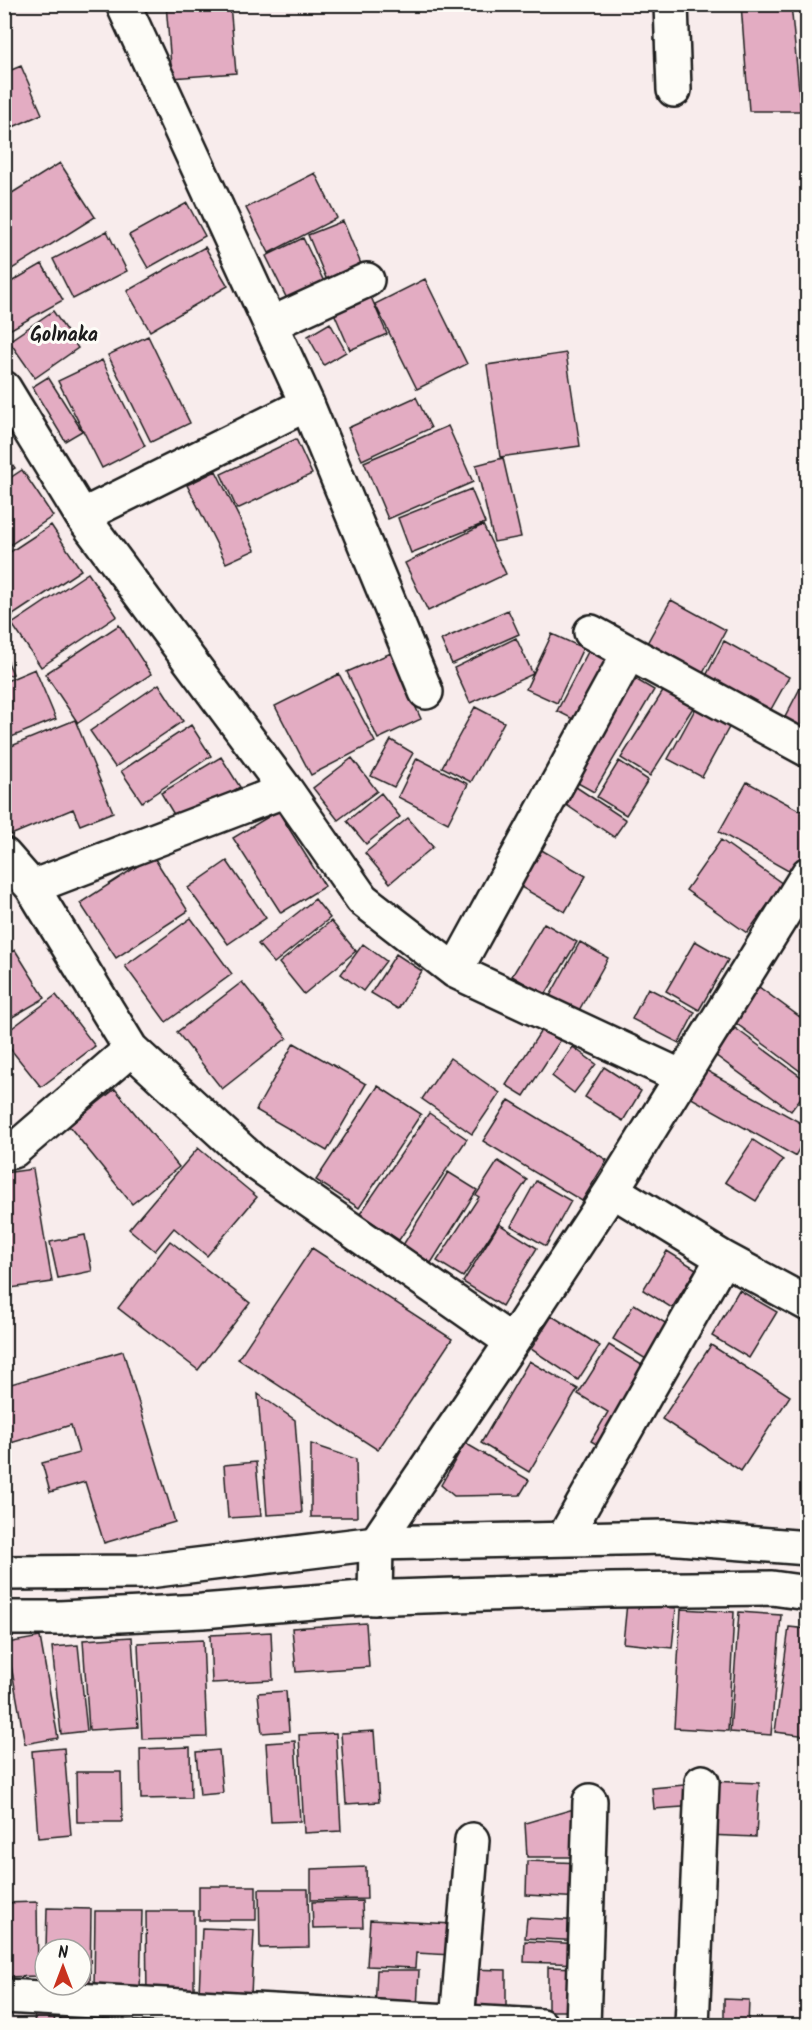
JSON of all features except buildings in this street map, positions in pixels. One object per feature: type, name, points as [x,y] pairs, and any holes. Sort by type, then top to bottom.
[{"type":"street","points":[[123,4],[307,404],[426,692]]},
{"type":"street","points":[[671,4],[674,90]]},
{"type":"street","points":[[271,324],[368,280]]},
{"type":"street","points":[[4,388],[82,516],[286,790],[362,899],[455,971],[682,1077]]},
{"type":"street","points":[[82,516],[307,404]]},
{"type":"street","points":[[591,632],[807,750]]},
{"type":"street","points":[[455,971],[629,653]]},
{"type":"street","points":[[32,887],[286,790]]},
{"type":"street","points":[[4,855],[32,887],[131,1049],[253,1161],[512,1342]]},
{"type":"street","points":[[375,1598],[376,1543],[612,1190],[807,874]]},
{"type":"street","points":[[4,1153],[13,1151],[131,1049]]},
{"type":"street","points":[[612,1190],[723,1258],[807,1304]]},
{"type":"street","points":[[564,1538],[723,1258]]},
{"type":"street","points":[[4,1573],[140,1572],[376,1543],[666,1537],[807,1548]]},
{"type":"street","points":[[4,1618],[106,1616],[375,1598],[611,1590],[772,1588],[807,1593]]},
{"type":"street","points":[[692,2025],[702,1782]]},
{"type":"street","points":[[584,2025],[590,1801]]},
{"type":"street","points":[[463,2023],[472,1840]]},
{"type":"street","points":[[4,1996],[240,2017],[540,2025]]},
{"type":"district","name":"Golnaka","points":[[64,334]]}]
